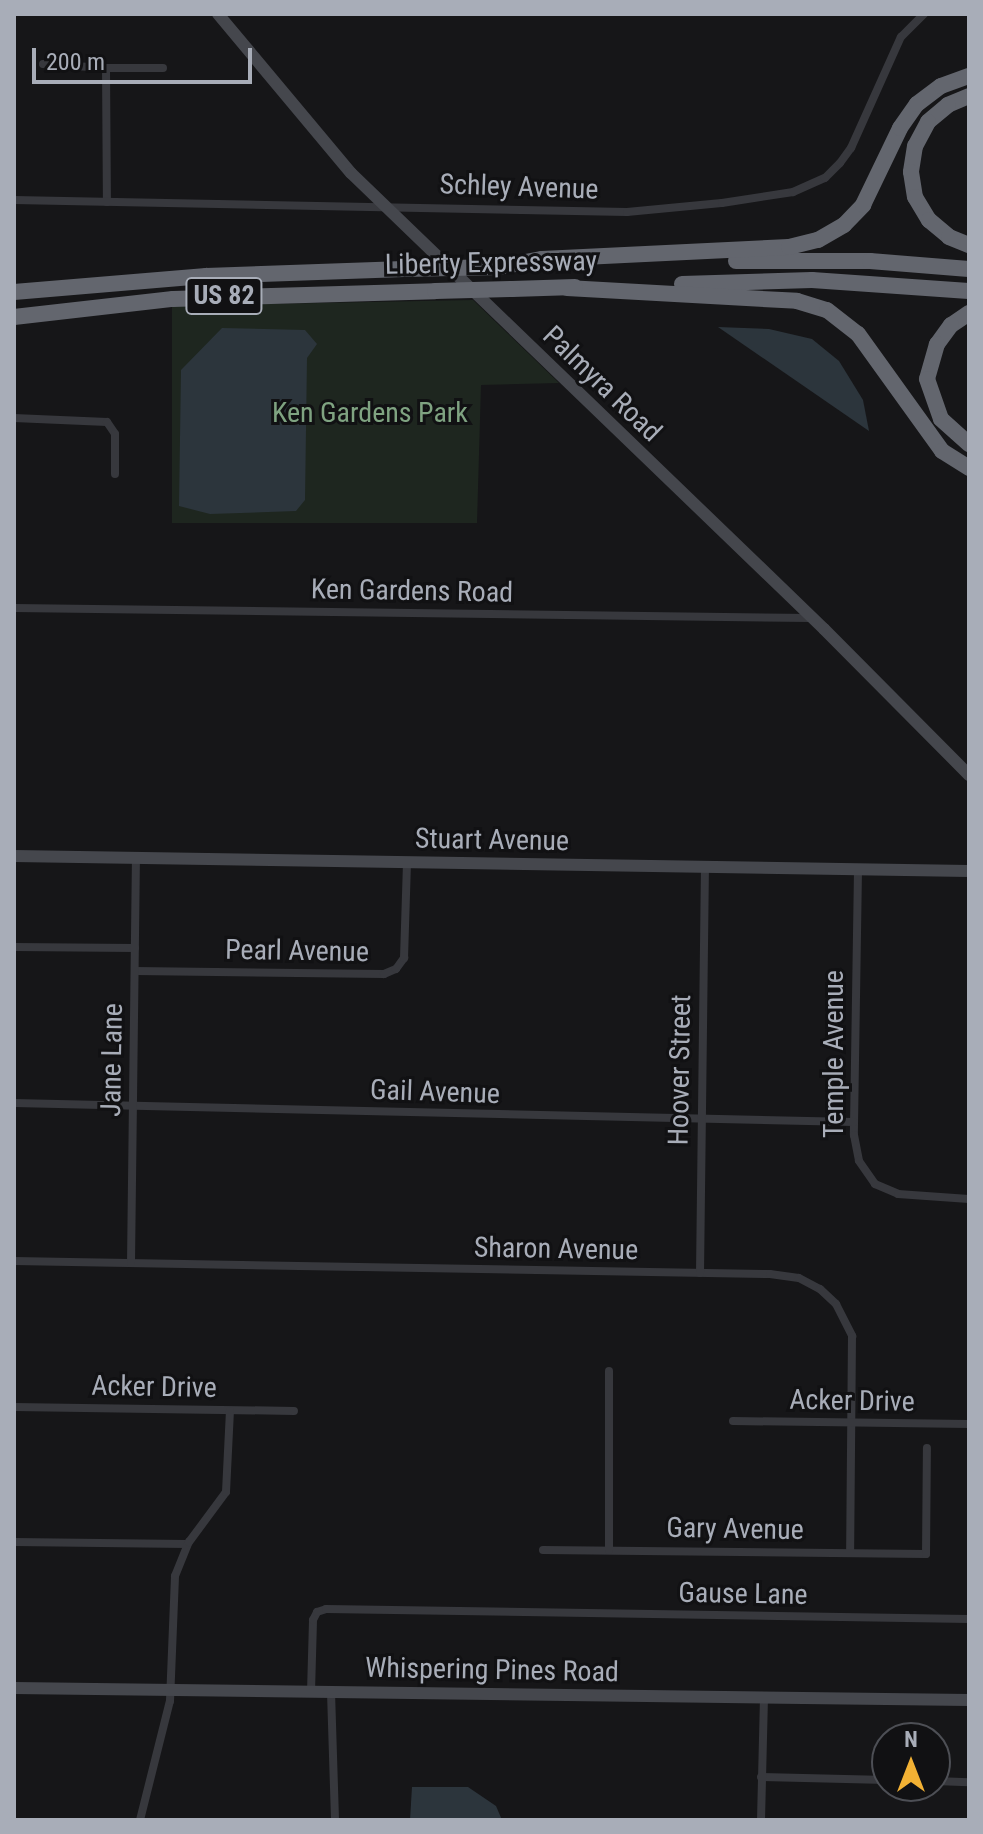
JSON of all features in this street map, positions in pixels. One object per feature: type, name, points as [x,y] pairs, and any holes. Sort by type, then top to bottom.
[{"type":"highway","points":[[693,257],[798,246],[836,231],[868,198],[910,112],[933,91],[969,76]]},
{"type":"highway","points":[[969,96],[948,105],[928,122],[915,146],[911,172],[915,197],[929,220],[949,237],[969,245]]},
{"type":"highway","points":[[693,257],[870,261],[969,269]]},
{"type":"highway","name":"Liberty Expressway","points":[[14,292],[192,276],[499,267],[546,262],[693,257]]},
{"type":"highway","points":[[701,289],[812,280],[969,291]]},
{"type":"highway","name":"Liberty Expressway","points":[[14,317],[185,298],[512,289],[701,289]]},
{"type":"highway","points":[[701,289],[797,301],[840,317],[858,334],[942,451],[969,468]]},
{"type":"highway","points":[[969,313],[951,325],[937,344],[927,379],[941,419],[969,444]]},
{"type":"street","name":"Palmyra Road","points":[[218,14],[351,173],[969,775]]},
{"type":"street","name":"Schley Avenue","points":[[14,200],[627,212],[722,203],[805,188],[831,173],[851,148],[901,37],[924,14]]},
{"type":"street","points":[[43,64],[163,68]]},
{"type":"street","points":[[106,68],[107,202]]},
{"type":"street","points":[[14,418],[107,422],[115,434],[115,474]]},
{"type":"street","name":"Ken Gardens Road","points":[[14,608],[810,618]]},
{"type":"street","name":"Stuart Avenue","points":[[14,856],[969,871]]},
{"type":"street","name":"Jane Lane","points":[[131,1263],[136,858]]},
{"type":"street","name":"Pearl Avenue","points":[[135,971],[384,974],[396,969],[404,958],[407,862]]},
{"type":"street","name":"Hoover Street","points":[[700,1273],[705,868]]},
{"type":"street","name":"Temple Avenue","points":[[858,870],[854,1122],[859,1161],[875,1184],[910,1198],[969,1199]]},
{"type":"street","points":[[14,947],[135,948]]},
{"type":"street","name":"Gail Avenue","points":[[14,1103],[854,1122]]},
{"type":"street","name":"Sharon Avenue","points":[[14,1261],[700,1273],[799,1278],[829,1296],[843,1315],[852,1336],[850,1552]]},
{"type":"street","points":[[609,1371],[609,1550]]},
{"type":"street","name":"Acker Drive","points":[[14,1407],[294,1411]]},
{"type":"street","points":[[140,1820],[172,1690],[175,1576],[187,1544],[226,1492],[230,1411]]},
{"type":"street","name":"Acker Drive","points":[[733,1421],[969,1424]]},
{"type":"street","name":"Gary Avenue","points":[[543,1550],[926,1554],[927,1448]]},
{"type":"street","points":[[14,1542],[187,1544]]},
{"type":"street","name":"Gause Lane","points":[[311,1692],[313,1620],[317,1612],[326,1609],[969,1619]]},
{"type":"street","name":"Whispering Pines Road","points":[[14,1688],[969,1700]]},
{"type":"street","points":[[331,1692],[335,1820]]},
{"type":"street","points":[[761,1820],[764,1696]]},
{"type":"street","points":[[761,1777],[871,1780]]},
{"type":"green space","name":"Ken Gardens Park","points":[[473,300],[559,383],[481,385],[477,523],[172,523],[172,306]]},
{"type":"shaded area","points":[[718,327],[769,329],[812,339],[839,361],[863,400],[869,431]]},
{"type":"shaded area","points":[[222,328],[305,330],[317,344],[307,358],[305,500],[296,511],[210,514],[179,506],[181,370]]},
{"type":"shaded area","points":[[412,1787],[468,1787],[496,1806],[502,1820],[410,1820]]}]
